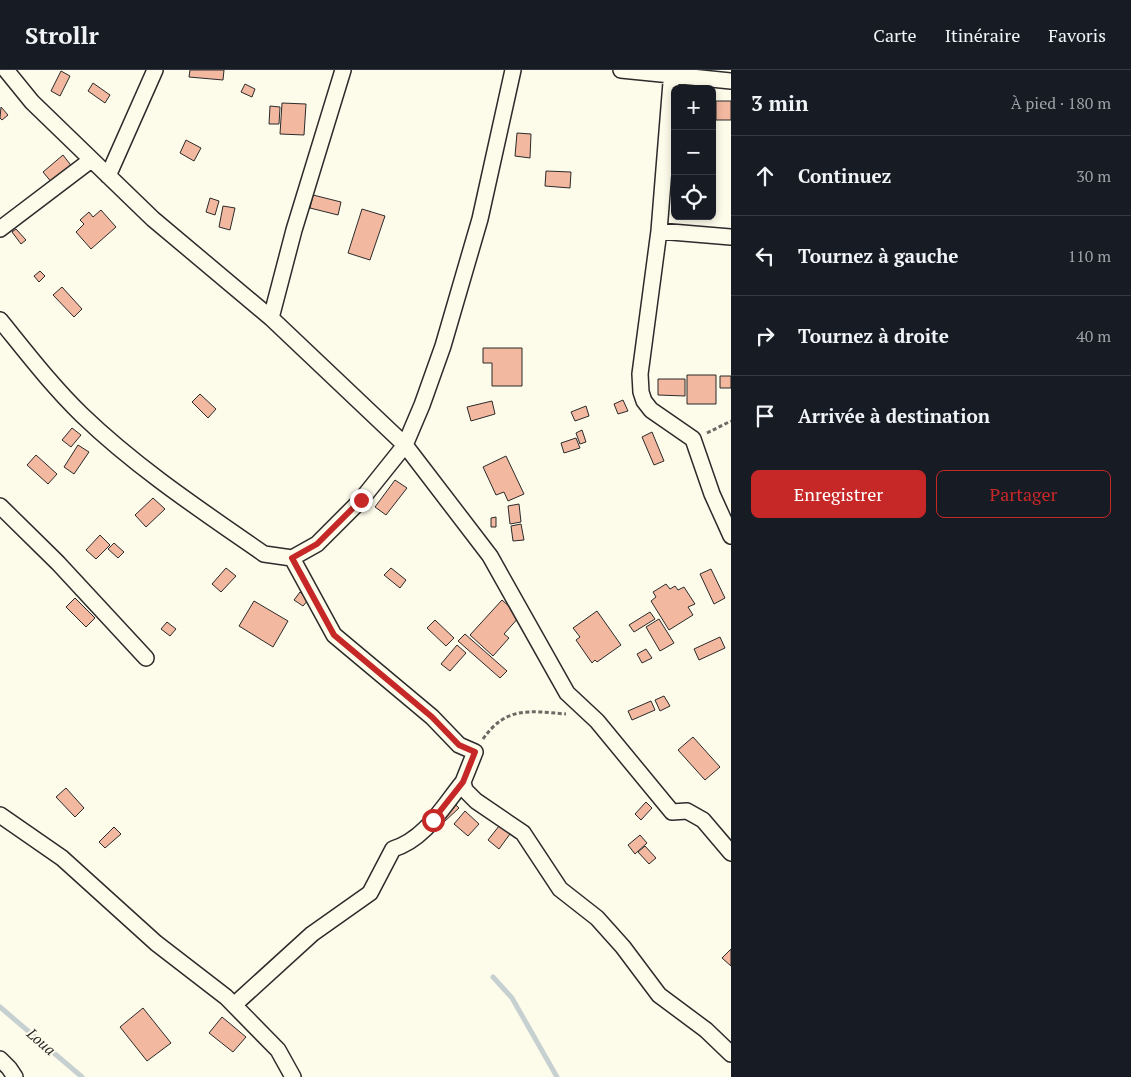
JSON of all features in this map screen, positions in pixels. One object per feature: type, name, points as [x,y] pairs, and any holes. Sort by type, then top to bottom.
[{"type":"street","points":[[6,70],[32,102],[153,219],[271,318],[405,445],[490,556],[567,693],[596,721],[672,812],[687,811],[703,820],[731,853]]},
{"type":"street","points":[[108,176],[154,70]]},
{"type":"street","points":[[271,318],[294,230],[343,70]]},
{"type":"street","points":[[0,320],[42,373],[82,415],[148,471],[264,554],[292,558],[317,544],[361,500],[405,445],[422,405],[448,328],[480,219],[513,70]]},
{"type":"street","points":[[621,70],[671,73],[731,81]]},
{"type":"street","points":[[671,73],[659,231],[640,374],[641,392],[651,410],[693,439],[712,494],[731,536]]},
{"type":"street","points":[[0,228],[91,160]]},
{"type":"street","points":[[659,231],[731,237]]},
{"type":"street","points":[[0,506],[58,563],[146,658]]},
{"type":"street","points":[[234,1005],[312,934],[370,893],[392,849],[406,844],[420,834],[463,782],[475,752],[459,745],[432,717],[334,635],[292,558]]},
{"type":"street","points":[[463,782],[465,790],[476,801],[523,833],[560,888],[596,918],[623,946],[659,995],[706,1030],[731,1054]]},
{"type":"street","points":[[0,815],[62,858],[156,943],[234,1005],[278,1050],[293,1077]]},
{"type":"street","points":[[0,1059],[15,1077]]},
{"type":"path","points":[[693,439],[731,421]]},
{"type":"path","points":[[475,752],[497,722],[508,715],[534,713],[570,714]]},
{"type":"building","points":[[190,70],[224,70],[223,80],[189,77]]},
{"type":"building","points":[[61,71],[70,76],[60,96],[51,91]]},
{"type":"building","points":[[93,83],[110,95],[105,103],[88,91]]},
{"type":"building","points":[[245,84],[255,89],[252,97],[241,92]]},
{"type":"building","points":[[716,101],[731,101],[731,120],[716,120]]},
{"type":"building","points":[[282,103],[306,104],[304,135],[280,134]]},
{"type":"building","points":[[270,106],[280,107],[279,124],[269,124]]},
{"type":"building","points":[[1,107],[8,115],[2,120],[0,118]]},
{"type":"building","points":[[517,133],[531,134],[530,158],[515,156]]},
{"type":"building","points":[[186,140],[201,148],[194,161],[180,153]]},
{"type":"building","points":[[63,155],[73,168],[53,184],[43,172]]},
{"type":"building","points":[[546,171],[571,172],[570,188],[545,186]]},
{"type":"building","points":[[313,195],[341,202],[338,215],[310,208]]},
{"type":"building","points":[[210,198],[219,201],[215,215],[206,212]]},
{"type":"building","points":[[223,206],[235,208],[230,230],[219,227]]},
{"type":"building","points":[[362,209],[385,216],[370,260],[348,253]]},
{"type":"building","points":[[101,210],[116,227],[91,249],[76,232],[84,224],[80,220],[89,212],[93,217]]},
{"type":"building","points":[[16,229],[26,240],[21,244],[12,232]]},
{"type":"building","points":[[40,271],[45,276],[39,282],[34,276]]},
{"type":"building","points":[[62,287],[82,309],[74,317],[53,295]]},
{"type":"building","points":[[483,348],[522,348],[522,386],[492,386],[492,363],[483,363]]},
{"type":"building","points":[[687,375],[716,375],[716,404],[687,404]]},
{"type":"building","points":[[720,376],[731,376],[731,388],[720,388]]},
{"type":"building","points":[[658,379],[685,379],[685,396],[658,395]]},
{"type":"building","points":[[200,394],[216,409],[208,418],[192,402]]},
{"type":"building","points":[[623,400],[628,411],[618,414],[614,404]]},
{"type":"building","points":[[492,401],[495,414],[471,421],[467,407]]},
{"type":"building","points":[[586,406],[589,416],[575,421],[571,412]]},
{"type":"building","points":[[72,428],[81,435],[71,447],[62,440]]},
{"type":"building","points":[[582,430],[586,442],[580,444],[576,433]]},
{"type":"building","points":[[652,432],[664,461],[654,465],[642,437]]},
{"type":"building","points":[[576,438],[580,448],[564,453],[561,443]]},
{"type":"building","points":[[78,445],[89,452],[74,474],[64,467]]},
{"type":"building","points":[[36,455],[57,474],[48,484],[27,465]]},
{"type":"building","points":[[506,456],[524,494],[508,501],[504,492],[496,495],[483,467]]},
{"type":"building","points":[[395,480],[407,488],[386,515],[375,507]]},
{"type":"building","points":[[153,498],[165,509],[146,527],[135,515]]},
{"type":"building","points":[[519,504],[521,522],[510,524],[508,506]]},
{"type":"building","points":[[496,517],[496,527],[491,527],[491,518]]},
{"type":"building","points":[[521,524],[524,540],[513,541],[511,526]]},
{"type":"building","points":[[100,535],[110,545],[96,559],[86,550]]},
{"type":"building","points":[[114,543],[124,552],[118,558],[108,549]]},
{"type":"building","points":[[226,568],[236,576],[221,592],[212,584]]},
{"type":"building","points":[[391,568],[406,580],[400,588],[384,575]]},
{"type":"building","points":[[711,569],[725,598],[714,604],[700,574]]},
{"type":"building","points":[[666,584],[670,589],[675,586],[678,590],[684,587],[695,604],[688,607],[693,615],[669,630],[651,601],[656,597],[653,592]]},
{"type":"building","points":[[300,592],[309,599],[303,606],[294,600]]},
{"type":"building","points":[[75,598],[95,618],[86,627],[66,607]]},
{"type":"building","points":[[502,600],[520,616],[504,634],[509,638],[493,656],[470,635]]},
{"type":"building","points":[[254,601],[288,621],[273,647],[239,626]]},
{"type":"building","points":[[597,611],[621,645],[597,662],[595,660],[592,663],[576,640],[580,637],[573,628]]},
{"type":"building","points":[[650,612],[655,619],[634,632],[629,625]]},
{"type":"building","points":[[659,619],[674,643],[660,651],[646,627]]},
{"type":"building","points":[[435,620],[454,638],[446,646],[427,628]]},
{"type":"building","points":[[167,622],[176,629],[170,636],[161,629]]},
{"type":"building","points":[[465,634],[507,671],[500,678],[458,641]]},
{"type":"building","points":[[720,637],[725,648],[699,660],[694,649]]},
{"type":"building","points":[[457,645],[466,653],[450,671],[441,664]]},
{"type":"building","points":[[646,649],[652,658],[642,663],[637,654]]},
{"type":"building","points":[[664,696],[670,706],[660,711],[655,700]]},
{"type":"building","points":[[651,701],[655,710],[632,720],[628,711]]},
{"type":"building","points":[[693,737],[720,767],[705,780],[678,750]]},
{"type":"building","points":[[66,788],[84,808],[75,817],[56,797]]},
{"type":"building","points":[[646,802],[652,808],[641,820],[635,814]]},
{"type":"building","points":[[454,803],[459,808],[444,822],[439,817]]},
{"type":"building","points":[[465,811],[479,824],[468,836],[454,824]]},
{"type":"building","points":[[499,826],[510,834],[499,849],[488,840]]},
{"type":"building","points":[[114,827],[121,834],[105,848],[99,842]]},
{"type":"building","points":[[640,835],[647,843],[635,854],[628,845]]},
{"type":"building","points":[[645,846],[656,858],[649,864],[638,852]]},
{"type":"building","points":[[731,949],[731,966],[722,958]]},
{"type":"building","points":[[143,1008],[171,1043],[147,1061],[120,1027]]},
{"type":"building","points":[[222,1017],[246,1037],[233,1052],[209,1033]]},
{"type":"waterway","points":[[493,977],[512,998],[557,1077]]},
{"type":"waterway","name":"Loua","points":[[0,1007],[82,1077]]},
{"type":"route","points":[[361,500],[317,544],[292,558],[334,635],[432,717],[459,745],[475,752],[463,782],[433,820]]}]
